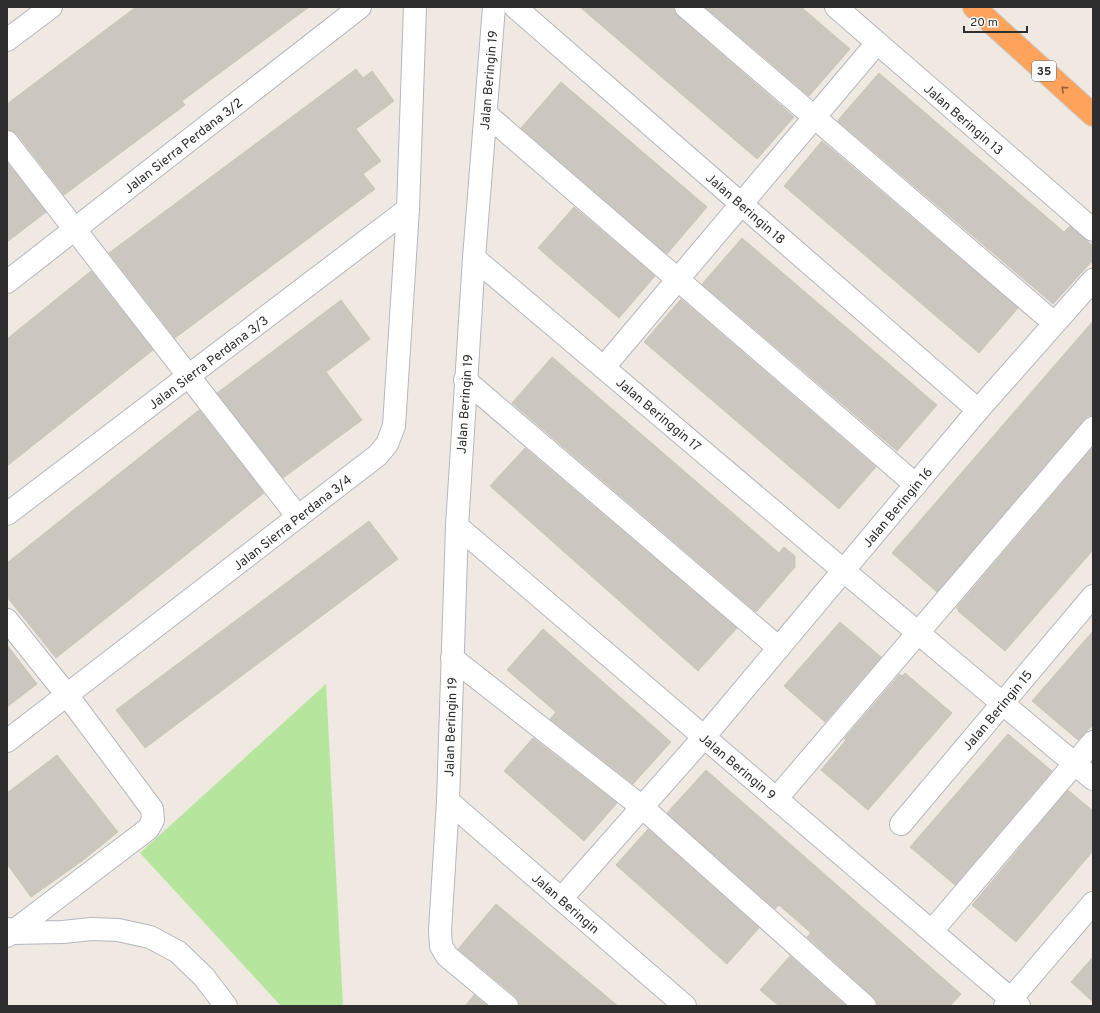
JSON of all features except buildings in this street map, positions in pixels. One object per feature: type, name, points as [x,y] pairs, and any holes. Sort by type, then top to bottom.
[{"type":"highway","name":"35","points":[[974,7],[1093,115]]},
{"type":"street","points":[[7,40],[50,7]]},
{"type":"street","name":"Jalan Sierra Perdana 3/2","points":[[7,282],[360,7]]},
{"type":"street","name":"Jalan Sierra Perdana 3/4","points":[[7,741],[378,455],[387,444],[394,426],[408,209],[415,7]]},
{"type":"street","name":"Jalan Beringin 19","points":[[494,7],[465,380],[456,526],[448,801],[440,931],[441,946],[447,956],[507,1006]]},
{"type":"street","name":"Jalan Beringin 18","points":[[515,7],[978,410]]},
{"type":"street","points":[[686,7],[1054,323]]},
{"type":"street","name":"Jalan Beringin 13","points":[[836,7],[1093,230]]},
{"type":"street","points":[[604,367],[878,43]]},
{"type":"street","points":[[486,114],[916,485]]},
{"type":"street","points":[[7,142],[298,517]]},
{"type":"street","name":"Jalan Sierra Perdana 3/3","points":[[7,514],[408,209]]},
{"type":"street","name":"Jalan Beringgin 17","points":[[474,258],[844,571],[1093,779]]},
{"type":"street","name":"Jalan Beringin 16","points":[[561,899],[704,737],[978,410],[1093,280]]},
{"type":"street","points":[[465,380],[779,648]]},
{"type":"street","points":[[776,799],[1093,428]]},
{"type":"street","name":"Jalan Beringin 9","points":[[456,526],[932,931],[1012,1004]]},
{"type":"street","name":"Jalan Beringin 15","points":[[901,824],[1093,596]]},
{"type":"street","points":[[7,620],[67,695],[152,809],[153,820],[148,829],[8,932]]},
{"type":"street","points":[[452,658],[642,807],[865,1006]]},
{"type":"street","points":[[932,931],[1093,742]]},
{"type":"street","name":"Jalan Beringin","points":[[448,801],[685,1006]]},
{"type":"street","points":[[1012,1004],[1091,911]]},
{"type":"street","points":[[8,932],[63,932],[99,929],[118,930],[150,937],[178,952],[204,977],[226,1006]]},
{"type":"green space","points":[[326,684],[343,1006],[281,1006],[140,853]]}]
